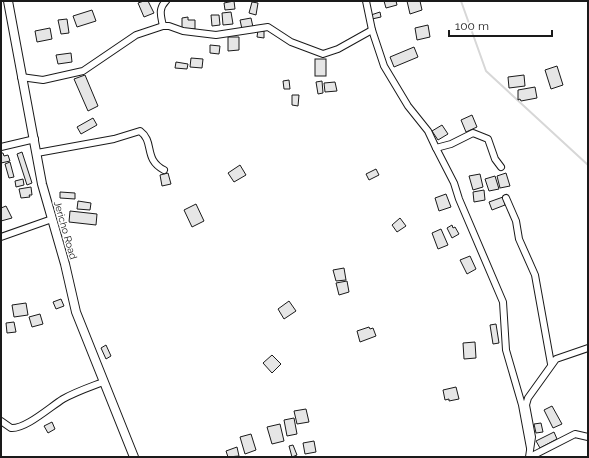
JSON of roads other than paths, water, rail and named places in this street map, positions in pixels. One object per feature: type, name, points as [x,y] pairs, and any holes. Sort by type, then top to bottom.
[{"type":"street","name":"Jericho Road","points":[[8,1],[21,77],[35,139],[42,184],[66,264],[76,312],[134,457]]},
{"type":"street","points":[[163,26],[160,12],[161,6],[166,1]]},
{"type":"street","points":[[366,1],[372,30],[384,66],[408,106],[428,131],[454,183],[459,199],[503,302],[506,350],[522,405],[530,448]]},
{"type":"street","points":[[21,77],[43,80],[84,71],[136,36],[163,26],[169,26],[183,31],[216,35],[268,27],[291,42],[323,54],[338,49],[372,30]]},
{"type":"street","points":[[37,153],[114,139],[140,131],[147,140],[150,156],[156,166],[164,170]]},
{"type":"street","points":[[436,148],[451,144],[473,134],[477,135],[488,139],[494,159],[501,168]]},
{"type":"street","points":[[1,147],[35,139]]},
{"type":"street","points":[[506,198],[516,221],[519,239],[535,275],[551,364]]},
{"type":"street","points":[[1,237],[52,219]]},
{"type":"street","points":[[588,348],[562,356],[551,364],[528,398],[526,405],[532,428],[530,457],[575,434],[588,437]]},
{"type":"street","points":[[1,422],[11,428],[18,428],[45,412],[64,398],[104,382]]},
{"type":"waterway","points":[[461,1],[486,71],[588,165]]}]
